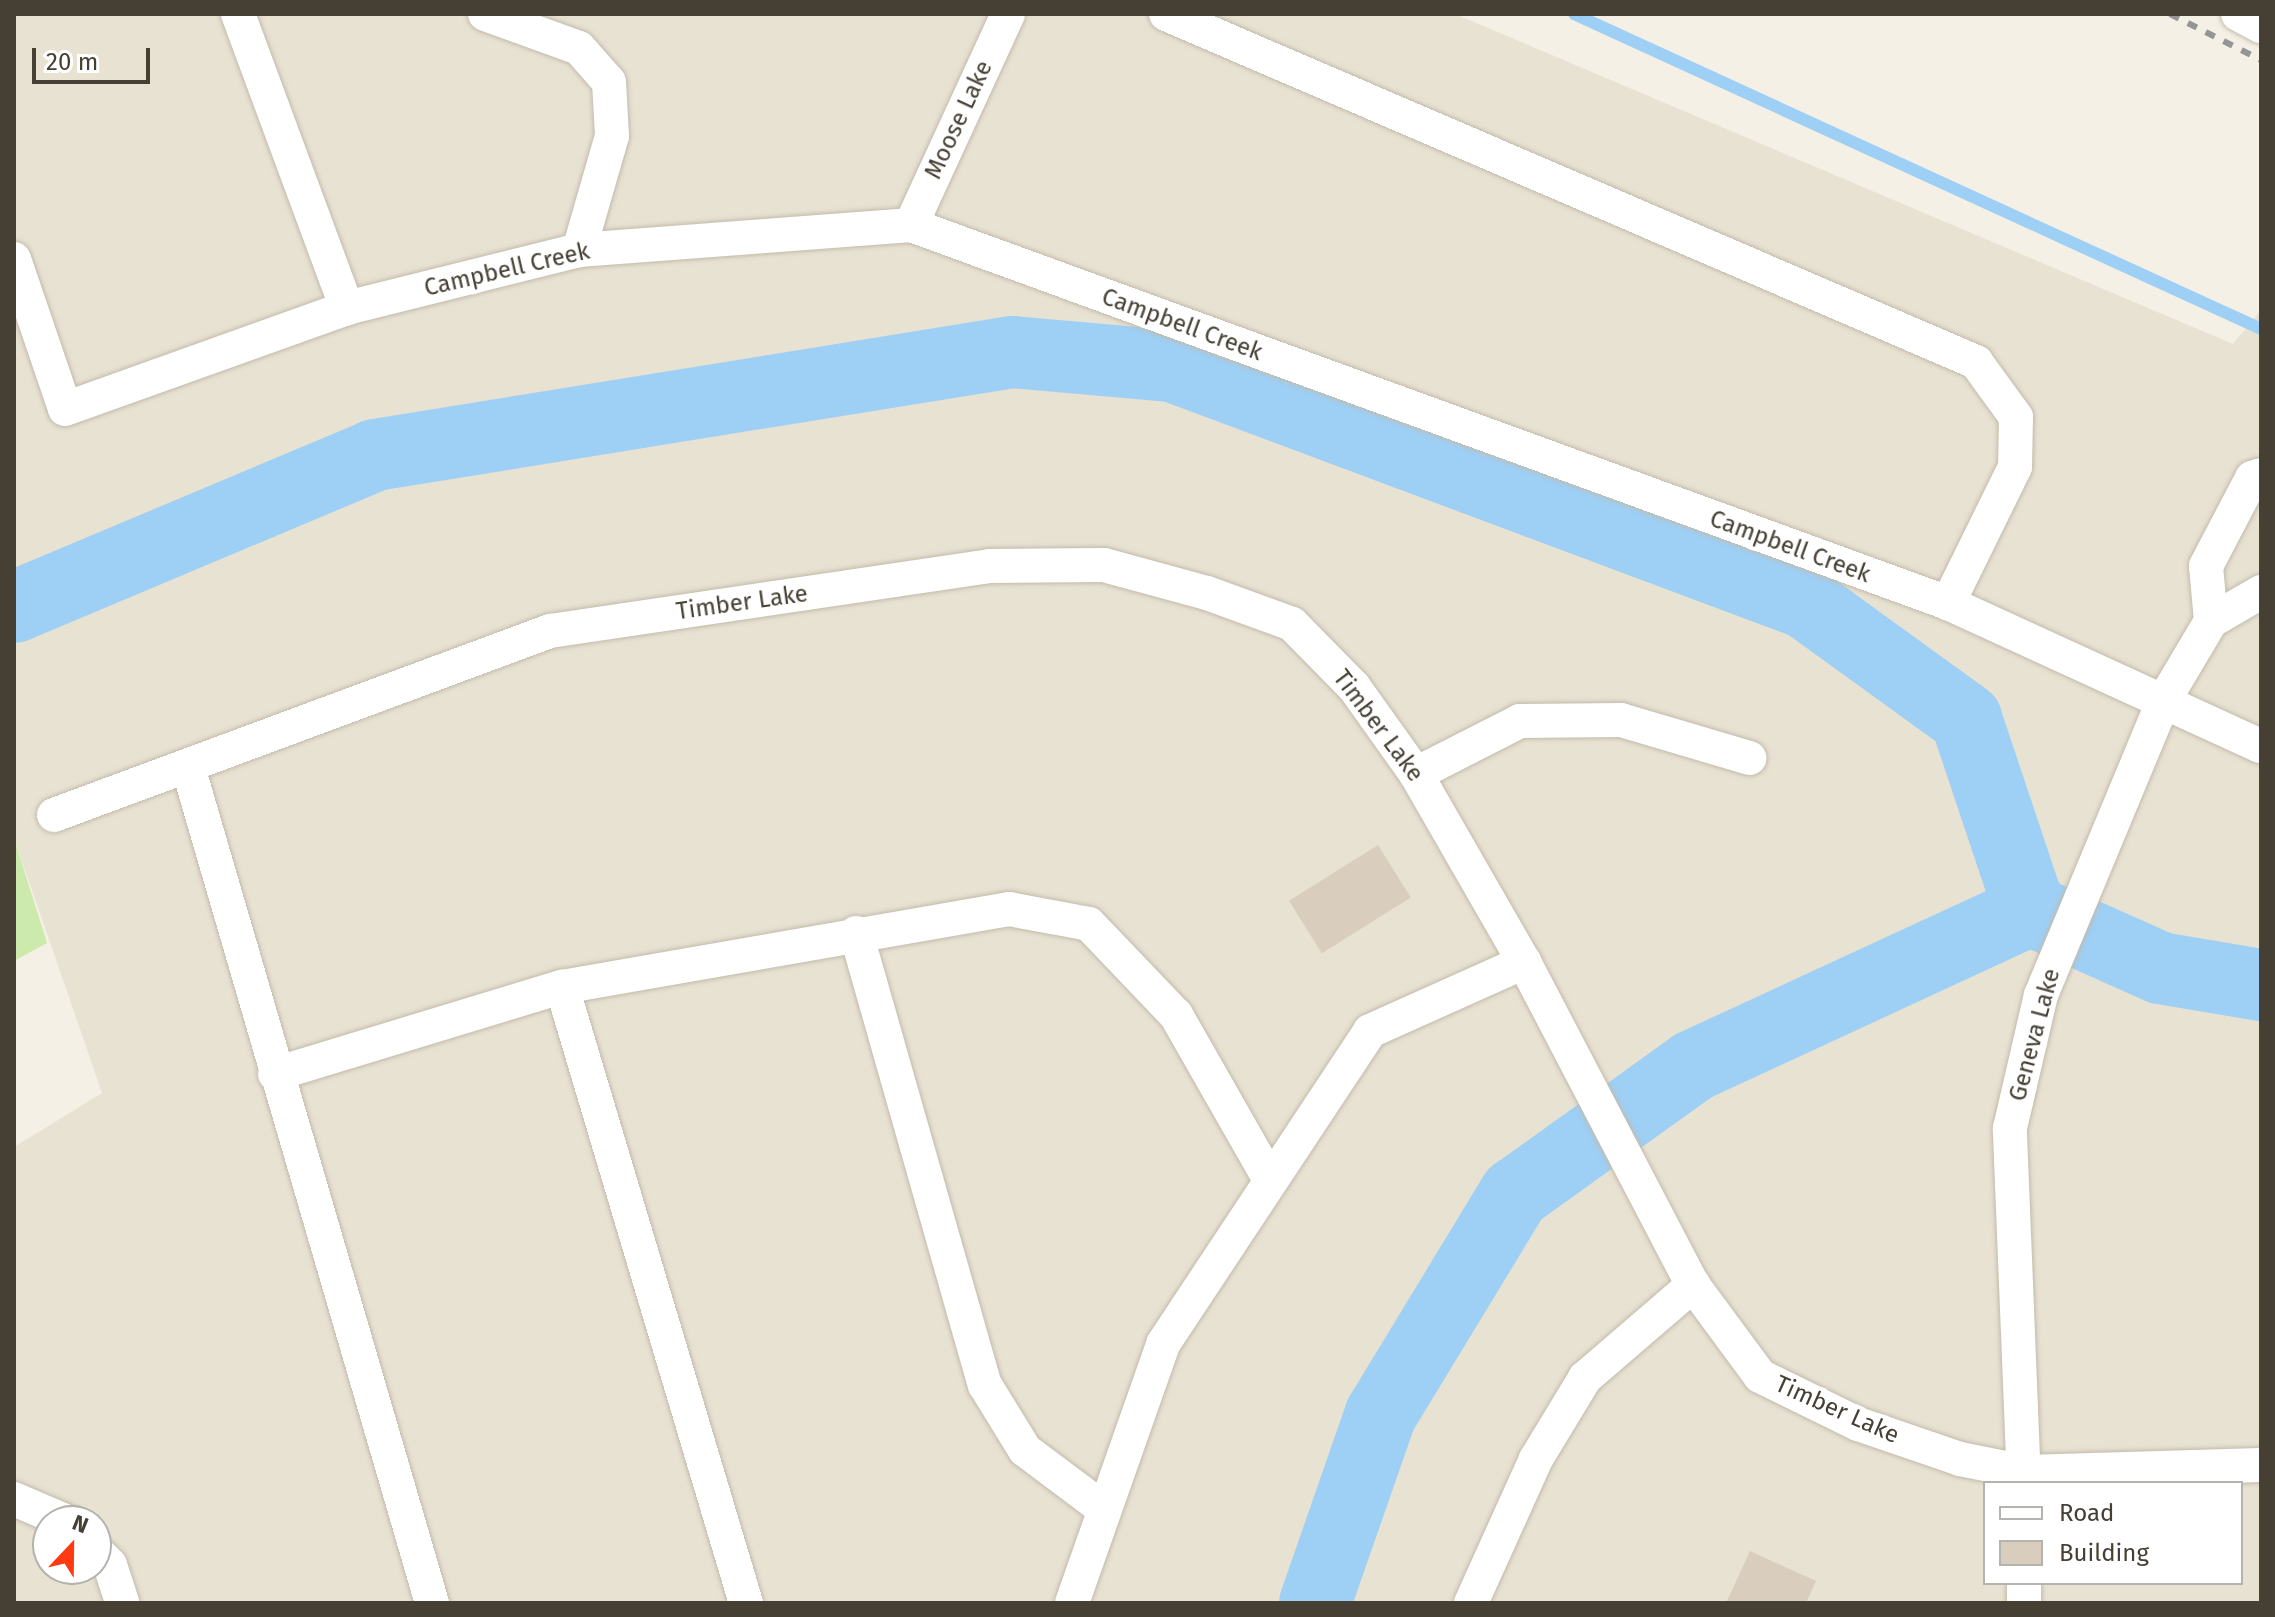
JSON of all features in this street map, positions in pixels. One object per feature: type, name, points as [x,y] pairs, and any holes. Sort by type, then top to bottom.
[{"type":"street","points":[[238,14],[347,308]]},
{"type":"street","points":[[485,14],[579,48],[609,82],[612,136],[579,250]]},
{"type":"street","name":"Moose Lake","points":[[911,225],[1008,14]]},
{"type":"street","points":[[1166,14],[1976,362],[2016,417],[2015,467],[1948,603]]},
{"type":"street","points":[[2238,14],[2261,26]]},
{"type":"street","name":"Campbell Creek","points":[[14,259],[65,409],[347,308],[579,250],[911,225],[1948,603],[2261,746]]},
{"type":"street","points":[[2211,621],[2206,566],[2252,478],[2261,475]]},
{"type":"street","name":"Timber Lake","points":[[54,815],[550,631],[990,566],[1104,565],[1207,593],[1292,624],[1354,687],[1416,774],[1524,962],[1631,1161],[1693,1285],[1760,1376],[1858,1424],[2024,1477],[2261,1465]]},
{"type":"street","name":"Geneva Lake","points":[[2024,1477],[2010,1128],[2041,995],[2163,702],[2211,621],[2261,592]]},
{"type":"street","points":[[1416,774],[1520,721],[1621,720],[1749,758]]},
{"type":"street","points":[[188,767],[275,1074],[432,1603]]},
{"type":"street","points":[[275,1074],[562,987],[856,933],[1009,909],[1089,924],[1176,1015],[1269,1178]]},
{"type":"street","points":[[856,933],[985,1385],[1025,1450],[1104,1509]]},
{"type":"street","points":[[1072,1603],[1163,1344],[1269,1178],[1370,1031],[1524,962]]},
{"type":"street","points":[[562,987],[746,1603]]},
{"type":"street","points":[[1481,1599],[1536,1459],[1585,1378],[1693,1285]]},
{"type":"street","points":[[112,1571],[122,1603]]},
{"type":"shaded area","points":[[14,14],[1455,14],[2233,344],[2261,310],[2261,1603],[14,1603],[14,1147],[102,1093],[14,838]]},
{"type":"green space","points":[[14,838],[47,943],[14,961]]},
{"type":"building","points":[[1378,845],[1411,898],[1322,953],[1289,901]]},
{"type":"building","points":[[1750,1551],[1816,1581],[1806,1603],[1726,1603]]},
{"type":"waterway","points":[[1574,14],[2261,329]]},
{"type":"waterway","points":[[14,607],[375,455],[1012,352],[1172,366],[1806,603],[1966,719],[2030,910],[2160,968],[2261,985]]},
{"type":"waterway","points":[[1315,1603],[1381,1414],[1515,1194],[1693,1066],[2030,910]]},
{"type":"railway","points":[[2170,14],[2261,60]]}]
